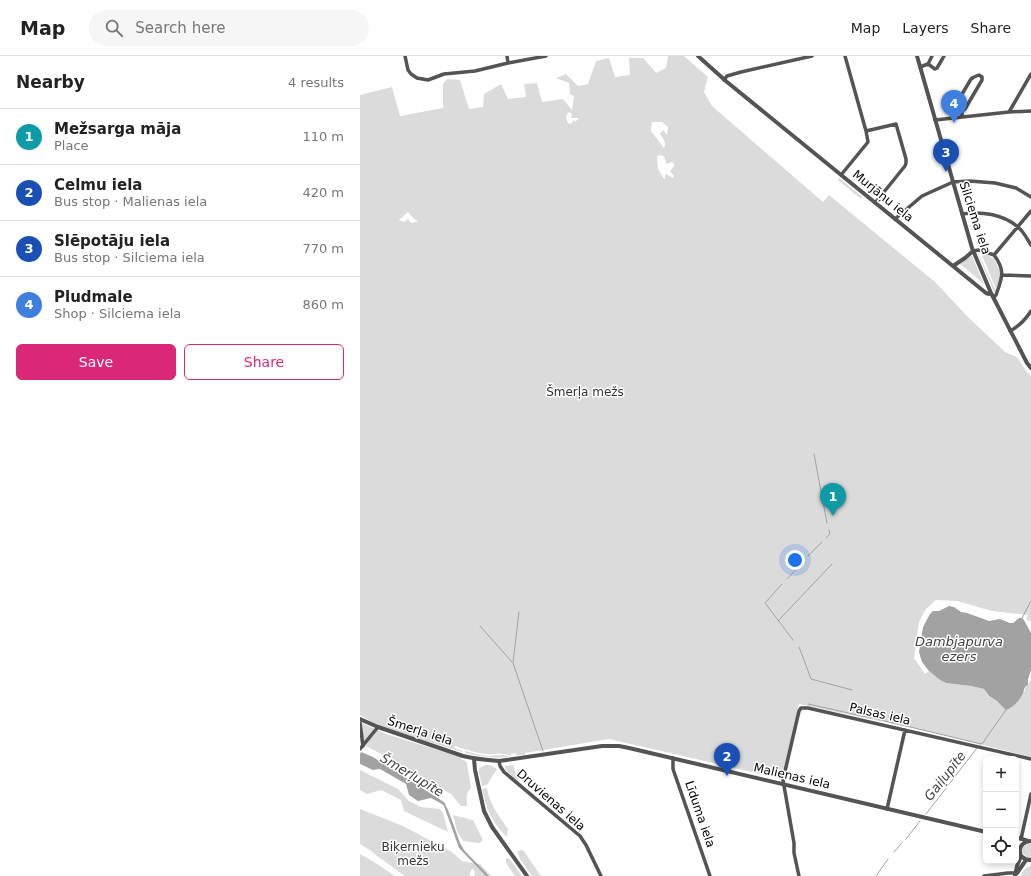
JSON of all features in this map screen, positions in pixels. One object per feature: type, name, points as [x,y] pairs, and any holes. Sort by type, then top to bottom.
[{"type":"street","points":[[405,56],[408,70],[411,74],[424,80],[432,79],[444,74],[475,71],[535,57],[546,56]]},
{"type":"street","points":[[507,56],[508,63]]},
{"type":"street","name":"Murjāņu iela","points":[[698,56],[724,80],[841,176],[986,293],[993,295]]},
{"type":"street","points":[[724,80],[727,76],[812,56]]},
{"type":"street","points":[[841,176],[868,142],[845,56]]},
{"type":"street","name":"Silciema iela","points":[[917,56],[973,251],[993,295]]},
{"type":"street","points":[[920,67],[928,64],[932,56]]},
{"type":"street","points":[[928,64],[935,69],[944,56]]},
{"type":"street","points":[[1009,112],[1031,74]]},
{"type":"street","points":[[962,111],[957,110],[955,106],[971,79],[979,75],[982,77],[982,80],[965,109],[962,111],[962,117]]},
{"type":"street","points":[[935,120],[1031,111]]},
{"type":"street","points":[[866,131],[896,124],[906,159],[905,166],[875,203]]},
{"type":"street","points":[[895,219],[922,196],[953,182],[970,181],[995,183],[1016,188],[1031,197]]},
{"type":"street","points":[[994,256],[1031,211]]},
{"type":"street","points":[[962,214],[977,213],[991,215],[1008,222],[1018,228],[1031,245]]},
{"type":"street","points":[[953,266],[973,251],[979,250],[996,258],[1003,275],[996,295],[993,295],[1010,331],[1031,368]]},
{"type":"street","points":[[1003,275],[1031,276]]},
{"type":"street","points":[[1010,331],[1018,326],[1031,311]]},
{"type":"street","name":"Palsas iela","points":[[784,784],[783,780],[799,711],[801,708],[808,708],[1031,759]]},
{"type":"street","name":"Šmerļa iela","points":[[360,719],[378,727],[474,759]]},
{"type":"street","points":[[360,723],[361,747]]},
{"type":"street","points":[[361,747],[378,727]]},
{"type":"street","points":[[887,809],[905,730]]},
{"type":"street","name":"Malienas iela","points":[[474,759],[498,761],[607,746],[624,747],[983,831]]},
{"type":"street","name":"Līduma iela","points":[[674,758],[673,769],[710,876]]},
{"type":"street","points":[[474,759],[484,811],[492,827],[527,876]]},
{"type":"street","name":"Druvienas iela","points":[[498,761],[504,772],[572,829],[584,841],[601,876]]},
{"type":"street","points":[[784,784],[799,876]]},
{"type":"street","points":[[1030,841],[1021,839],[1031,794]]},
{"type":"street","points":[[1016,875],[1017,866],[1021,856],[1021,845],[1030,841]]},
{"type":"street","points":[[1016,875],[1029,860],[1021,856]]},
{"type":"street","points":[[984,876],[1008,873],[1016,875]]},
{"type":"green space","name":"Šmerļa mežs","points":[[668,56],[684,56],[708,77],[704,92],[712,106],[823,202],[829,195],[935,282],[967,316],[1005,352],[1017,357],[1031,376],[1031,621],[1026,620],[1028,615],[992,611],[957,601],[936,600],[925,610],[919,622],[914,658],[925,674],[929,671],[946,683],[984,689],[988,696],[1003,706],[1025,691],[1025,687],[1031,679],[1031,757],[936,733],[799,704],[783,779],[609,739],[525,753],[525,755],[516,755],[516,753],[511,754],[511,756],[470,751],[455,746],[454,748],[463,751],[462,752],[378,726],[360,715],[360,95],[392,87],[400,116],[443,108],[443,84],[447,79],[460,80],[469,109],[483,107],[484,94],[501,84],[508,99],[526,97],[524,84],[537,83],[542,102],[563,99],[572,110],[574,96],[570,94],[569,83],[556,78],[566,74],[578,86],[588,84],[596,61],[609,58],[615,77],[630,75],[629,58],[643,58],[656,73],[666,68]],"holes":[[[569,112],[572,114],[571,118],[579,118],[575,122],[574,120],[571,124],[569,124],[566,118]],[[652,122],[662,122],[668,127],[667,135],[663,130],[660,134],[665,142],[664,148],[651,131]],[[657,156],[664,156],[666,163],[668,164],[671,162],[674,163],[674,166],[670,171],[674,176],[673,178],[666,174],[664,179],[658,169]],[[408,212],[418,221],[413,223],[410,222],[408,218],[404,222],[399,220]]]},
{"type":"green space","points":[[839,178],[861,196],[861,199],[838,180]]},
{"type":"green space","points":[[977,252],[996,291],[995,293],[994,292]]},
{"type":"green space","points":[[981,253],[994,259],[1001,274],[996,289]]},
{"type":"green space","points":[[972,256],[984,284],[960,264]]},
{"type":"green space","points":[[360,722],[386,734],[461,757],[461,759],[467,763],[471,788],[467,794],[467,806],[461,806],[451,794],[360,743]]},
{"type":"green space","points":[[465,751],[479,755],[503,755],[508,757],[486,757],[465,753]]},
{"type":"green space","points":[[485,765],[490,765],[497,769],[487,785],[482,786],[479,768]]},
{"type":"green space","points":[[513,765],[518,779],[517,781],[505,769],[505,766]]},
{"type":"green space","points":[[360,770],[398,789],[409,801],[421,807],[440,809],[443,813],[448,832],[404,811],[401,800],[381,790],[367,794],[360,790]]},
{"type":"green space","points":[[487,788],[492,805],[508,829],[507,837],[497,826],[488,809],[482,789]]},
{"type":"green space","name":"Biķernieku mežs","points":[[360,809],[403,826],[452,852],[462,861],[480,864],[491,876],[474,876],[475,872],[473,869],[471,870],[469,876],[405,876],[360,844]]},
{"type":"green space","points":[[453,815],[473,820],[483,840],[479,843],[463,841],[457,831]]},
{"type":"green space","points":[[1031,844],[1031,858],[1026,857],[1022,852],[1023,847]]},
{"type":"green space","points":[[523,850],[541,876],[532,876],[520,859],[517,851]]},
{"type":"green space","name":"Biķernieku mežs","points":[[360,854],[374,862],[395,876],[360,876]]},
{"type":"green space","points":[[508,858],[522,876],[515,876],[506,863],[506,859]]},
{"type":"green space","points":[[1031,866],[1031,876],[1021,876],[1024,870]]},
{"type":"water","name":"Dambjapurva ezers","points":[[949,606],[954,607],[961,612],[989,621],[1000,619],[1013,623],[1019,618],[1024,620],[1031,633],[1031,670],[1028,685],[1025,687],[1023,693],[1014,706],[1006,710],[997,701],[989,696],[984,689],[946,683],[929,671],[922,662],[919,652],[923,627],[933,611],[939,611]]},
{"type":"water","points":[[361,752],[373,757],[444,802],[464,850],[489,876],[486,876],[459,848],[442,804],[431,798],[418,801],[409,795],[406,784],[380,769],[373,770],[360,764]]},
{"type":"waterway","points":[[814,454],[827,523]]},
{"type":"waterway","points":[[826,538],[830,534],[829,530]]},
{"type":"waterway","points":[[808,556],[822,542]]},
{"type":"waterway","points":[[787,579],[805,560]]},
{"type":"waterway","points":[[778,621],[832,564]]},
{"type":"waterway","points":[[782,584],[765,603],[793,640]]},
{"type":"waterway","points":[[1022,618],[1031,601]]},
{"type":"waterway","points":[[519,612],[513,663],[543,751]]},
{"type":"waterway","points":[[480,626],[512,662]]},
{"type":"waterway","points":[[799,647],[811,679],[852,690]]},
{"type":"waterway","points":[[808,704],[871,718]]},
{"type":"waterway","name":"Gaiļupīte","points":[[980,744],[983,743],[1006,710]]},
{"type":"waterway","points":[[873,718],[981,744]]},
{"type":"waterway","name":"Gaiļupīte","points":[[926,814],[977,748]]},
{"type":"waterway","name":"Gaiļupīte","points":[[906,839],[920,821]]},
{"type":"waterway","name":"Gaiļupīte","points":[[894,852],[902,843]]},
{"type":"waterway","name":"Gaiļupīte","points":[[876,876],[888,859]]},
{"type":"place","name":"Pludmale","points":[[954,123]]},
{"type":"place","name":"Slēpotāju iela","points":[[946,172]]},
{"type":"place","name":"Mežsarga māja","points":[[833,516]]},
{"type":"place","name":"Celmu iela","points":[[727,776]]},
{"type":"water label","name":"Šmerļupīte","points":[[412,775]]}]
